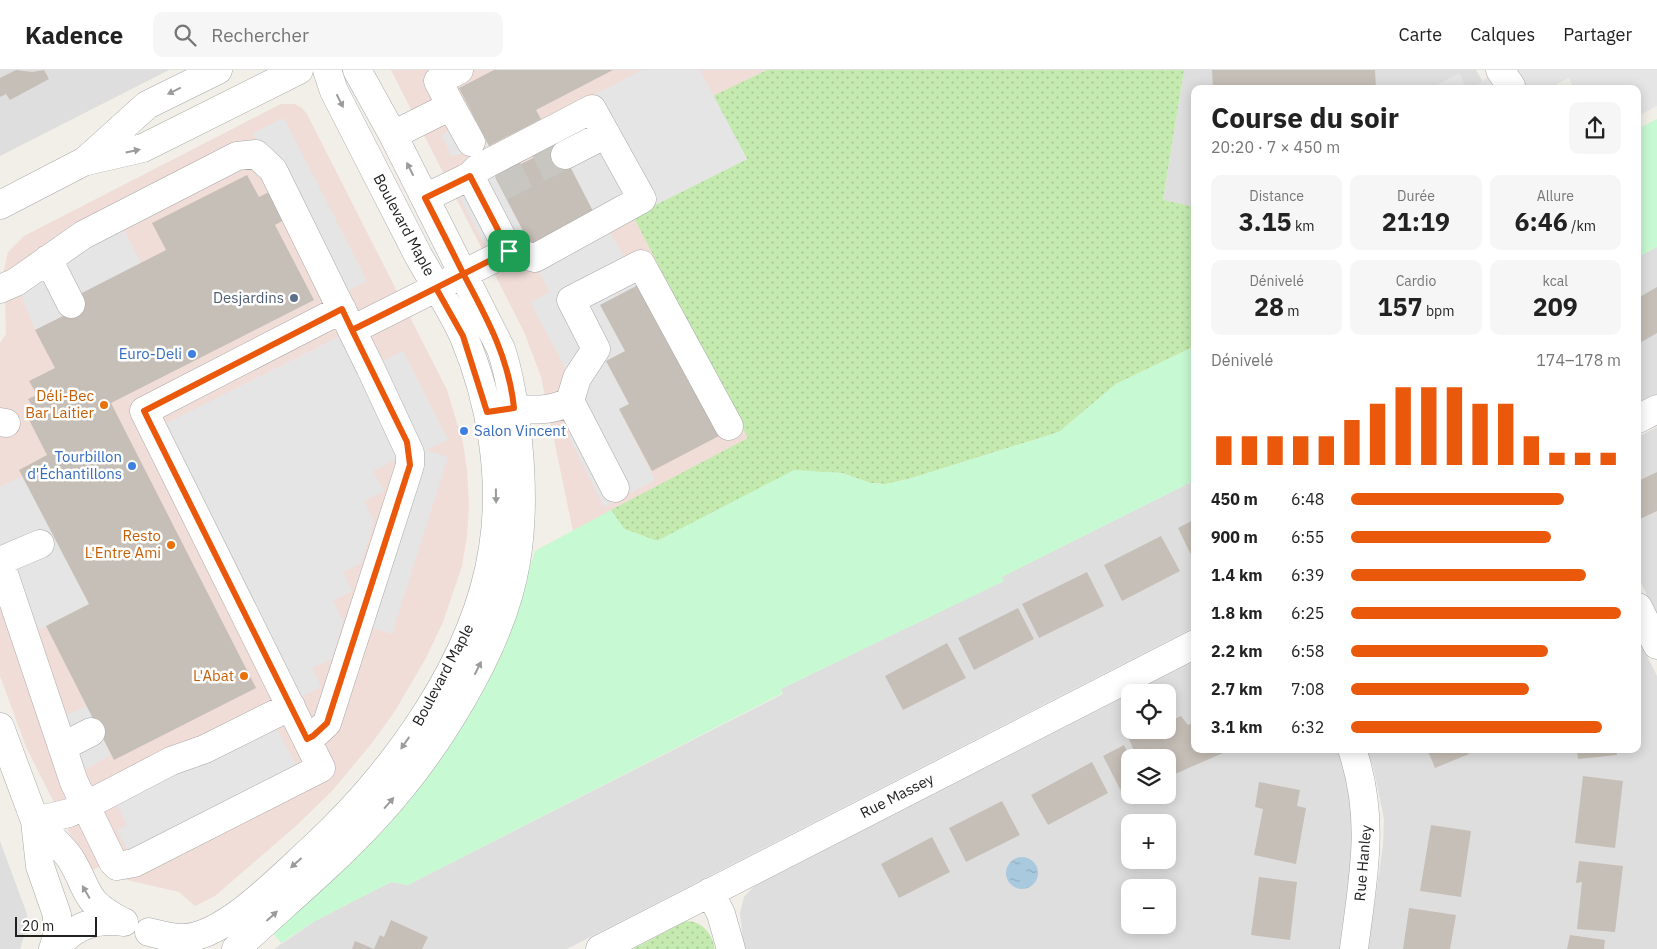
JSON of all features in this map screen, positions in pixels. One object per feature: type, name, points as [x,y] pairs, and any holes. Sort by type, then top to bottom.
[{"type":"street","points":[[0,205],[85,161],[147,105],[218,70]]},
{"type":"street","points":[[85,161],[143,148],[299,70]]},
{"type":"street","name":"Boulevard Maple","points":[[123,922],[160,941],[172,938],[191,938],[226,922],[243,910],[346,816],[382,776],[421,720],[452,665],[472,621],[492,556],[496,498],[493,448],[487,412],[463,336],[436,288],[334,91],[328,70]]},
{"type":"street","name":"Boulevard Maple","points":[[236,949],[358,836],[395,796],[441,733],[480,662],[504,609],[516,564],[522,489],[510,381],[501,349],[393,135],[357,70]]},
{"type":"street","points":[[459,70],[438,81],[471,142]]},
{"type":"street","points":[[393,135],[451,106]]},
{"type":"street","points":[[592,110],[606,134],[642,199],[535,258],[511,239],[484,187],[477,169],[592,110]]},
{"type":"street","points":[[564,155],[606,134]]},
{"type":"street","points":[[0,289],[16,282],[83,235],[237,156],[256,154],[273,170],[407,442],[410,465],[327,723],[317,733],[307,739]]},
{"type":"street","points":[[425,198],[484,187]]},
{"type":"street","points":[[40,544],[0,561],[62,747],[85,806],[112,862],[117,866],[131,864],[321,768],[144,411],[347,319],[436,288],[464,274],[511,239]]},
{"type":"street","points":[[48,259],[71,304]]},
{"type":"street","points":[[487,412],[514,408],[542,410],[559,408],[570,401],[577,378],[596,349],[571,300],[609,290],[640,264],[729,426]]},
{"type":"street","points":[[570,401],[615,488]]},
{"type":"street","points":[[1641,417],[1657,409]]},
{"type":"street","points":[[1641,613],[1657,645]]},
{"type":"street","name":"Rue Massey","points":[[600,949],[1191,646]]},
{"type":"street","points":[[35,821],[69,813],[85,806],[184,755],[205,749],[291,706]]},
{"type":"street","points":[[0,727],[35,821],[40,866],[57,914],[55,949]]},
{"type":"street","points":[[62,747],[90,732]]},
{"type":"street","name":"Rue Hanley","points":[[1353,753],[1365,799],[1367,841],[1354,949]]},
{"type":"street","points":[[35,821],[70,857],[83,886],[97,907],[123,922]]},
{"type":"street","points":[[710,892],[721,914],[731,949]]},
{"type":"street","points":[[55,949],[65,938],[84,926],[102,921],[123,922]]},
{"type":"shaded area","points":[[0,70],[169,70],[0,156]]},
{"type":"shaded area","points":[[391,70],[767,70],[747,80],[633,216],[749,438],[573,531],[541,377],[525,334]]},
{"type":"shaded area","points":[[642,70],[700,70],[747,159],[633,216],[596,217],[545,120]]},
{"type":"shaded area","points":[[1184,70],[1476,70],[1485,85],[1191,85],[1191,206],[1163,201]]},
{"type":"shaded area","points":[[1496,70],[1657,70],[1657,106],[1641,114],[1641,85],[1572,85],[1569,78],[1556,85],[1478,85]]},
{"type":"shaded area","points":[[1459,73],[1465,85],[1436,85]]},
{"type":"shaded area","points":[[281,104],[295,104],[307,114],[447,390],[463,443],[467,470],[469,506],[467,536],[462,566],[443,622],[426,658],[395,711],[372,743],[332,791],[296,826],[215,896],[195,906],[179,892],[114,877],[101,866],[89,872],[26,747],[0,676],[0,343],[6,334],[4,270],[8,252],[24,236]]},
{"type":"shaded area","points":[[472,115],[489,146],[474,156],[465,152],[452,157],[442,136],[459,121]]},
{"type":"shaded area","points":[[284,118],[367,281],[336,296],[253,133]]},
{"type":"shaded area","points":[[470,176],[495,177],[529,243],[492,259],[453,184]]},
{"type":"shaded area","points":[[117,216],[141,263],[79,308],[35,330],[16,282]]},
{"type":"shaded area","points":[[609,231],[640,284],[601,305],[625,351],[606,361],[629,404],[619,410],[655,480],[604,507],[570,439],[570,401],[566,369],[530,302],[550,292],[538,270]]},
{"type":"shaded area","points":[[1657,247],[1657,394],[1641,402],[1641,255]]},
{"type":"shaded area","points":[[352,330],[370,367],[403,351],[448,440],[426,450],[448,457],[392,634],[359,624],[409,465],[393,461],[373,471],[384,491],[364,501],[374,521],[368,541],[361,563],[343,572],[352,591],[333,601],[343,621],[332,659],[312,668],[321,687],[289,703],[153,430]]},
{"type":"shaded area","points":[[1657,427],[1657,615],[1641,583],[1641,435]]},
{"type":"shaded area","points":[[23,476],[89,604],[25,637],[0,562],[0,487]]},
{"type":"shaded area","points":[[1191,482],[1191,629],[567,949],[274,949],[315,921],[391,882],[408,885],[783,694],[781,689],[1003,581],[1001,577]]},
{"type":"shaded area","points":[[1641,644],[1657,676],[1657,949],[1368,949],[1383,845],[1384,819],[1373,766],[1368,753],[1641,753]]},
{"type":"shaded area","points":[[1191,663],[1191,753],[1339,753],[1351,790],[1354,843],[1340,949],[744,949],[740,913],[744,897],[754,886],[1121,699],[1121,739],[1176,739],[1176,684],[1149,684]]},
{"type":"shaded area","points":[[87,706],[111,755],[72,777],[53,721]]},
{"type":"shaded area","points":[[270,716],[309,790],[141,875],[117,830],[127,825],[111,793]]},
{"type":"shaded area","points":[[0,841],[27,914],[27,926],[20,949],[0,949]]},
{"type":"green space","points":[[767,70],[1184,70],[1163,200],[1191,206],[1191,348],[1116,384],[1059,432],[912,478],[886,484],[870,483],[842,473],[794,471],[657,541],[624,529],[611,510],[748,438],[633,216],[747,159],[713,96]]},
{"type":"green space","points":[[1657,119],[1657,247],[1641,255],[1641,127]]},
{"type":"green space","points":[[1191,348],[1191,482],[1002,577],[1004,581],[781,689],[783,693],[408,885],[391,882],[315,921],[281,943],[273,933],[387,826],[422,783],[520,601],[535,551],[611,510],[624,529],[657,541],[794,470],[842,473],[870,483],[886,484],[912,478],[1059,432],[1116,384]]},
{"type":"green space","points":[[686,921],[697,923],[706,929],[712,938],[715,949],[633,949]]},
{"type":"water","points":[[1022,857],[1028,858],[1033,862],[1037,867],[1037,879],[1033,884],[1028,888],[1022,889],[1016,888],[1011,884],[1007,879],[1006,873],[1007,867],[1011,862],[1016,858]]},
{"type":"building","points":[[16,70],[32,72],[44,70],[49,79],[10,100],[6,94],[0,97],[0,78]]},
{"type":"building","points":[[494,70],[613,70],[536,110],[541,119],[489,146],[459,88]]},
{"type":"building","points":[[1212,70],[1375,70],[1376,85],[1213,85]]},
{"type":"building","points":[[559,145],[596,217],[533,250],[495,177]]},
{"type":"building","points":[[247,175],[259,197],[271,191],[286,219],[275,225],[314,300],[111,403],[256,688],[114,760],[46,626],[89,604],[19,470],[47,455],[26,414],[34,410],[28,399],[37,395],[29,381],[55,368],[35,330],[79,308],[74,297],[166,250],[152,223]]},
{"type":"building","points":[[640,284],[719,436],[652,471],[619,409],[629,404],[606,361],[625,351],[600,305]]},
{"type":"building","points":[[1657,287],[1657,333],[1641,342],[1641,296]]},
{"type":"building","points":[[1657,472],[1657,511],[1641,519],[1641,480]]},
{"type":"building","points":[[1191,521],[1191,555],[1178,528]]},
{"type":"building","points":[[1161,536],[1180,571],[1122,601],[1104,565]]},
{"type":"building","points":[[1087,572],[1104,606],[1039,638],[1022,604]]},
{"type":"building","points":[[1018,608],[1034,639],[974,670],[958,638]]},
{"type":"building","points":[[947,643],[966,678],[903,710],[885,676]]},
{"type":"building","points":[[1181,716],[1188,725],[1191,724],[1191,753],[1223,753],[1176,774],[1176,749],[1133,749],[1129,739],[1176,739],[1176,718]]},
{"type":"building","points":[[1124,745],[1126,749],[1121,749],[1121,788],[1120,789],[1103,756]]},
{"type":"building","points":[[1429,753],[1469,754],[1435,768]]},
{"type":"building","points":[[1577,753],[1617,753],[1617,755],[1578,759]]},
{"type":"building","points":[[1092,762],[1108,793],[1048,825],[1031,795]]},
{"type":"building","points":[[1583,776],[1623,781],[1615,848],[1575,843]]},
{"type":"building","points":[[1259,782],[1300,790],[1297,806],[1306,808],[1296,864],[1254,855],[1263,809],[1255,807]]},
{"type":"building","points":[[1002,801],[1020,835],[966,862],[949,828]]},
{"type":"building","points":[[1431,825],[1471,831],[1461,897],[1420,891]]},
{"type":"building","points":[[932,837],[950,872],[899,898],[881,864]]},
{"type":"building","points":[[1579,861],[1623,866],[1615,932],[1577,929],[1582,882],[1576,883]]},
{"type":"building","points":[[1259,877],[1297,882],[1290,940],[1251,935]]},
{"type":"building","points":[[1409,908],[1456,915],[1450,949],[1403,949]]},
{"type":"building","points":[[391,920],[428,937],[422,949],[374,949],[380,935],[384,937]]},
{"type":"building","points":[[1570,935],[1605,940],[1604,949],[1567,949]]},
{"type":"building","points":[[355,941],[374,949],[352,949]]},
{"type":"tunnel","points":[[501,187],[565,155]]},
{"type":"place","name":"Desjardins","points":[[294,298]]},
{"type":"place","name":"Euro-Deli","points":[[192,354]]},
{"type":"place","name":"Déli-Bec Bar Laitier","points":[[104,405]]},
{"type":"place","name":"Salon Vincent","points":[[464,431]]},
{"type":"place","name":"Tourbillon d'Échantillons","points":[[132,466]]},
{"type":"place","name":"Resto L'Entre Ami","points":[[171,545]]},
{"type":"place","name":"L'Abat","points":[[244,676]]},
{"type":"route","points":[[509,251],[464,274],[436,288],[408,302],[352,330],[342,309],[144,411],[307,739],[321,730],[327,723],[410,465],[410,453],[407,442],[352,330],[436,288],[463,336],[475,367],[487,412],[514,408],[510,381],[501,349],[494,333],[464,274],[425,198],[470,176],[509,251]]}]
